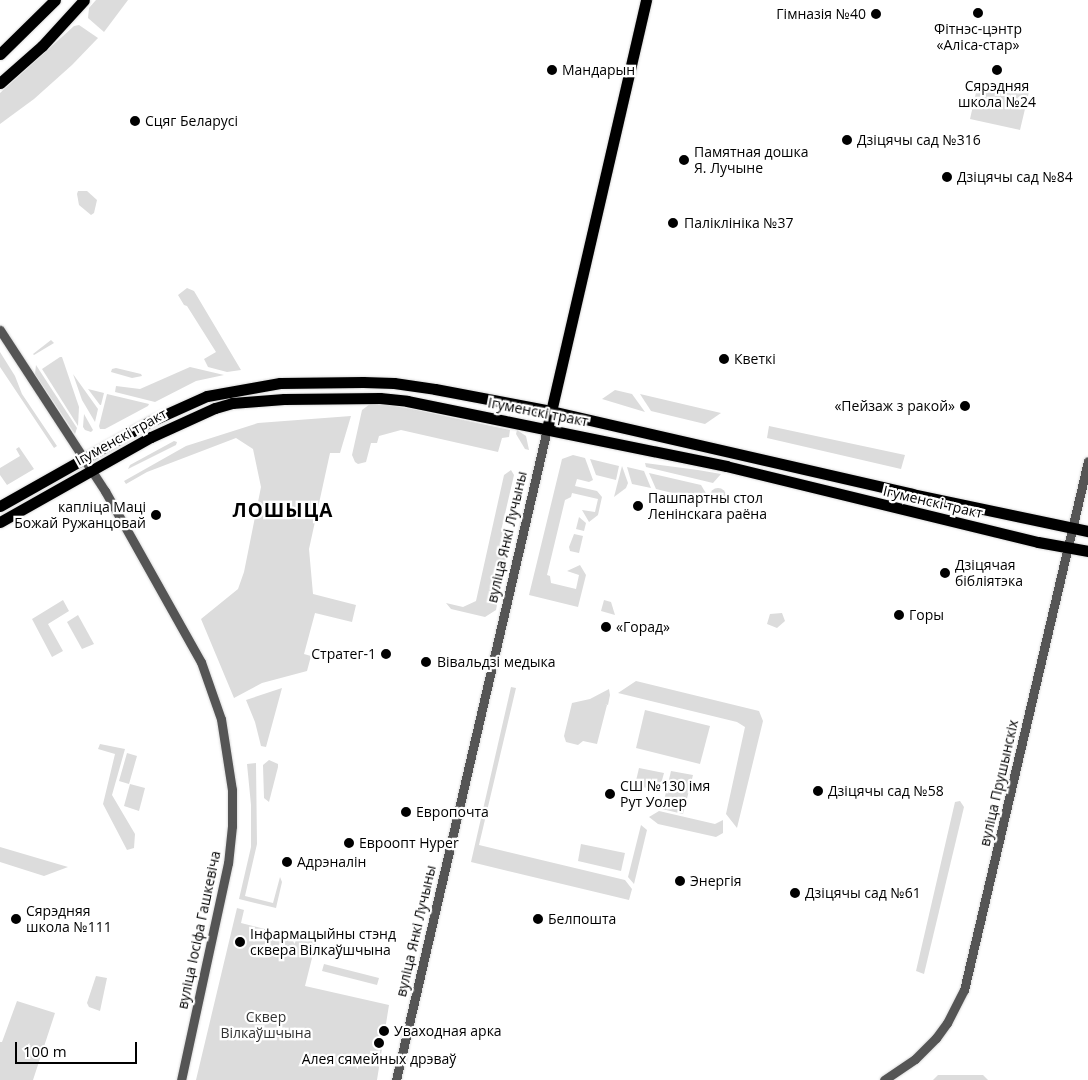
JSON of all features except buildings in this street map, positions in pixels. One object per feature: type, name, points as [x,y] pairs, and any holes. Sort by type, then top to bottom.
[{"type":"main road","points":[[0,54],[55,0]]},
{"type":"main road","points":[[0,83],[42,46],[84,0]]},
{"type":"main road","name":"вуліца Янкі Лучыны","points":[[547,429],[646,0]]},
{"type":"main road","name":"Ігуменскі тракт","points":[[0,506],[190,402],[225,391],[280,383],[394,383],[551,410],[912,494],[1088,530]]},
{"type":"main road","name":"Ігуменскі тракт","points":[[0,522],[191,417],[215,408],[241,402],[309,398],[380,398],[407,401],[726,466],[1068,548],[1088,551]]},
{"type":"street","name":"вуліца Іосіфа Гашкевіча","points":[[0,330],[85,458],[202,662],[225,734],[232,790],[232,826],[228,862],[181,1080]]},
{"type":"street","name":"вуліца Янкі Лучыны","points":[[396,1080],[547,429]]},
{"type":"street","name":"вуліца Прушынскіх","points":[[884,1080],[914,1059],[936,1038],[947,1023],[964,990],[1088,461]]},
{"type":"green space","points":[[96,0],[128,0],[104,32],[88,18],[89,8]]},
{"type":"green space","points":[[79,25],[98,38],[72,65],[34,99],[0,124],[0,93],[74,26]]},
{"type":"green space","points":[[998,84],[1029,92],[1020,130],[970,119],[977,88],[996,92]]},
{"type":"green space","points":[[78,191],[87,191],[97,200],[94,213],[91,215],[79,205]]},
{"type":"green space","points":[[187,288],[194,291],[241,370],[227,372],[208,367],[204,359],[216,352],[178,295]]},
{"type":"green space","points":[[51,340],[54,343],[33,354]]},
{"type":"green space","points":[[0,352],[15,376],[22,394],[57,446],[54,448],[0,367]]},
{"type":"green space","points":[[62,357],[79,407],[78,426],[42,369]]},
{"type":"green space","points":[[36,365],[77,428],[75,434],[35,374]]},
{"type":"green space","points":[[190,367],[224,375],[196,381],[155,402],[115,392],[116,386],[140,389]]},
{"type":"green space","points":[[116,368],[141,374],[142,376],[132,378],[111,372],[112,369]]},
{"type":"green space","points":[[73,374],[98,409],[95,422],[82,400]]},
{"type":"green space","points":[[88,389],[104,393],[101,405],[100,405]]},
{"type":"green space","points":[[615,390],[632,394],[645,412],[602,399]]},
{"type":"green space","points":[[107,394],[149,404],[105,429],[100,429],[99,426]]},
{"type":"green space","points":[[640,394],[721,413],[705,424],[651,411]]},
{"type":"green space","points":[[377,403],[510,430],[509,437],[502,438],[498,452],[401,430],[379,436],[377,443],[371,443],[366,462],[358,464],[352,455],[362,410],[370,404]]},
{"type":"green space","points":[[84,414],[93,430],[91,432],[83,427]]},
{"type":"green space","points":[[351,416],[340,453],[330,453],[309,549],[313,594],[356,605],[352,622],[315,613],[304,654],[311,656],[307,671],[262,683],[234,698],[201,619],[238,589],[244,572],[261,487],[253,449],[236,438],[147,472],[126,484],[124,481],[186,446],[258,423]]},
{"type":"green space","points":[[769,426],[905,455],[901,469],[767,438]]},
{"type":"green space","points":[[517,430],[526,436],[529,450],[525,449],[516,434]]},
{"type":"green space","points":[[174,441],[177,442],[176,445],[128,469],[130,465]]},
{"type":"green space","points":[[19,447],[34,469],[7,485],[0,475],[0,468],[20,456],[16,449]]},
{"type":"green space","points":[[573,455],[585,458],[593,480],[589,482],[577,479],[575,486],[597,491],[602,497],[598,515],[589,522],[582,510],[595,512],[598,499],[572,493],[571,497],[565,500],[547,575],[550,576],[551,583],[576,589],[579,575],[567,571],[580,565],[586,575],[578,607],[529,595],[562,459]]},
{"type":"green space","points":[[590,459],[619,466],[616,480],[596,475]]},
{"type":"green space","points":[[645,463],[721,474],[713,483],[646,467]]},
{"type":"green space","points":[[622,466],[628,483],[626,488],[614,497]]},
{"type":"green space","points":[[627,467],[644,471],[651,488],[632,484]]},
{"type":"green space","points":[[511,470],[514,475],[501,531],[509,542],[496,610],[485,617],[451,609],[446,603],[463,607],[476,601],[504,475]]},
{"type":"green space","points":[[649,473],[701,485],[707,495],[705,501],[656,489]]},
{"type":"green space","points":[[718,488],[724,490],[726,496],[724,502],[718,504],[712,502],[710,496],[712,490]]},
{"type":"green space","points":[[579,517],[586,523],[584,531],[576,529]]},
{"type":"green space","points":[[574,534],[583,536],[579,553],[570,551],[569,547]]},
{"type":"green space","points":[[63,600],[69,611],[48,624],[63,651],[52,657],[32,619]]},
{"type":"green space","points":[[604,600],[611,602],[615,615],[601,611]]},
{"type":"green space","points":[[782,613],[785,621],[777,628],[767,624],[770,614]]},
{"type":"green space","points":[[78,615],[94,644],[82,649],[67,622]]},
{"type":"green space","points":[[636,681],[759,711],[763,721],[737,828],[726,814],[745,727],[737,722],[618,693]]},
{"type":"green space","points":[[511,687],[516,688],[479,845],[625,880],[632,889],[629,900],[471,862]]},
{"type":"green space","points":[[282,688],[266,747],[261,746],[255,722],[246,700]]},
{"type":"green space","points":[[609,689],[608,705],[605,704],[607,705],[597,744],[583,741],[578,745],[566,742],[564,736],[572,703],[590,699]]},
{"type":"green space","points":[[645,710],[710,726],[700,764],[636,748]]},
{"type":"green space","points":[[100,744],[125,749],[112,795],[135,834],[134,848],[127,850],[103,804],[115,754],[98,749]]},
{"type":"green space","points":[[127,753],[137,756],[129,784],[119,781]]},
{"type":"green space","points":[[269,760],[278,764],[278,767],[269,802],[264,798],[263,765]]},
{"type":"green space","points":[[256,763],[257,844],[245,896],[273,903],[280,877],[282,882],[276,908],[239,899],[251,847],[251,805],[247,764]]},
{"type":"green space","points":[[639,768],[664,773],[659,791],[635,785]]},
{"type":"green space","points":[[671,771],[693,775],[683,814],[662,809]]},
{"type":"green space","points":[[130,784],[145,788],[139,811],[124,806]]},
{"type":"green space","points":[[960,801],[964,807],[924,974],[916,971],[955,802]]},
{"type":"green space","points":[[659,811],[715,824],[723,820],[723,833],[716,837],[658,824],[649,817]]},
{"type":"green space","points":[[641,825],[647,830],[634,884],[628,877]]},
{"type":"green space","points":[[581,844],[625,853],[621,871],[578,861]]},
{"type":"green space","points":[[0,847],[68,867],[44,876],[0,862]]},
{"type":"green space","name":"Сквер Вілкаўшчына","points":[[237,908],[244,910],[241,923],[316,942],[305,986],[389,1005],[377,1080],[196,1080]]},
{"type":"green space","points":[[324,964],[379,978],[377,985],[322,971]]},
{"type":"green space","points":[[96,976],[107,978],[100,1011],[89,1007],[87,1003]]},
{"type":"green space","points":[[17,1001],[55,1013],[33,1080],[0,1080],[0,1042],[2,1042]]},
{"type":"green space","points":[[938,1075],[983,1075],[988,1080],[933,1080]]},
{"type":"place","name":"Фітнэс-цэнтр «Аліса-стар»","points":[[978,13]]},
{"type":"place","name":"Гімназія №40","points":[[876,14]]},
{"type":"place","name":"Мандарын","points":[[552,70]]},
{"type":"place","name":"Сярэдняя школа №24","points":[[997,70]]},
{"type":"place","name":"Сцяг Беларусі","points":[[135,121]]},
{"type":"place","name":"Дзіцячы сад №316","points":[[847,140]]},
{"type":"place","name":"Памятная дошка Я. Лучыне","points":[[684,160]]},
{"type":"place","name":"Дзіцячы сад №84","points":[[947,177]]},
{"type":"place","name":"Паліклініка №37","points":[[673,223]]},
{"type":"place","name":"Кветкі","points":[[724,359]]},
{"type":"place","name":"«Пейзаж з ракой»","points":[[965,406]]},
{"type":"place","name":"Пашпартны стол Ленінскага раёна","points":[[638,506]]},
{"type":"place","name":"капліца Маці Божай Ружанцовай","points":[[156,515]]},
{"type":"place","name":"Дзіцячая бібліятэка","points":[[945,573]]},
{"type":"place","name":"Горы","points":[[899,615]]},
{"type":"place","name":"«Горад»","points":[[606,627]]},
{"type":"place","name":"Стратег-1","points":[[386,654]]},
{"type":"place","name":"Вівальдзі медыка","points":[[426,662]]},
{"type":"place","name":"Дзіцячы сад №58","points":[[818,791]]},
{"type":"place","name":"СШ №130 імя Рут Уолер","points":[[610,794]]},
{"type":"place","name":"Европочта","points":[[406,812]]},
{"type":"place","name":"Евроопт Hyper","points":[[349,843]]},
{"type":"place","name":"Адрэналін","points":[[287,862]]},
{"type":"place","name":"Энергія","points":[[680,881]]},
{"type":"place","name":"Дзіцячы сад №61","points":[[795,893]]},
{"type":"place","name":"Сярэдняя школа №111","points":[[16,919]]},
{"type":"place","name":"Белпошта","points":[[538,919]]},
{"type":"place","name":"Інфармацыйны стэнд сквера Вілкаўшчына","points":[[240,942]]},
{"type":"place","name":"Уваходная арка","points":[[384,1031]]},
{"type":"place","name":"Алея сямейных дрэваў","points":[[379,1043]]},
{"type":"district","name":"ЛОШЫЦА","points":[[283,511]]}]
